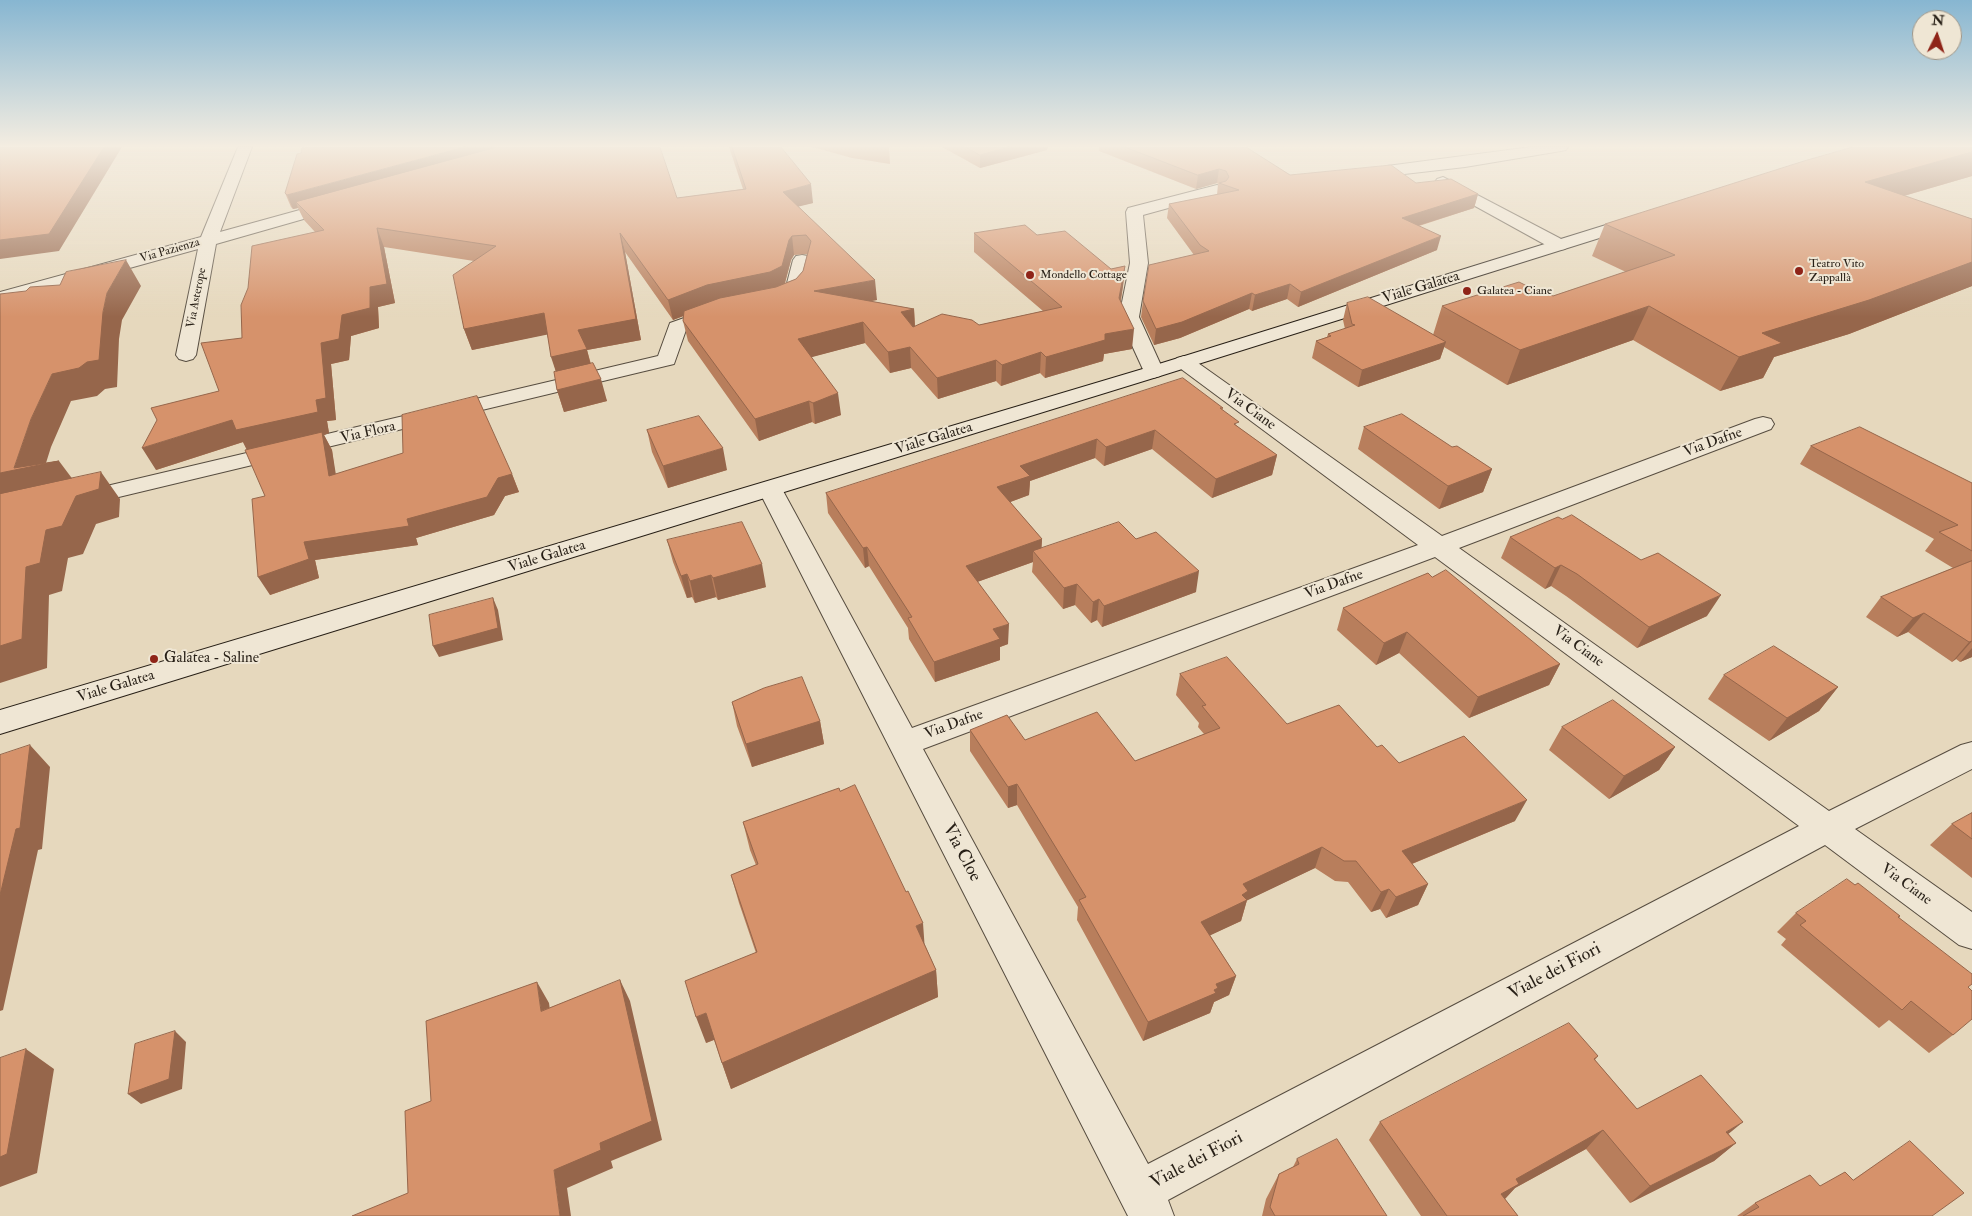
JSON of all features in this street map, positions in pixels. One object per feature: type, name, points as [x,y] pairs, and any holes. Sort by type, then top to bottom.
[{"type":"street","name":"Via Asterope","points":[[186,355],[208,240],[222,204]]},
{"type":"street","name":"Via Pazienza","points":[[0,298],[338,204]]},
{"type":"street","points":[[1153,372],[1129,317],[1139,263],[1134,212],[1165,204]]},
{"type":"street","points":[[1483,204],[1560,245]]},
{"type":"street","name":"Viale Galatea","points":[[0,722],[1153,372],[1659,213]]},
{"type":"street","name":"Via Flora","points":[[57,504],[667,360],[677,326],[718,312],[780,299],[795,290],[802,260]]},
{"type":"street","name":"Via Ciane","points":[[1184,362],[1972,933]]},
{"type":"street","name":"Via Dafne","points":[[903,744],[1763,424]]},
{"type":"street","name":"Via Cloe","points":[[770,489],[1145,1204]]},
{"type":"street","name":"Viale dei Fiori","points":[[1145,1204],[1828,828],[1972,754]]},
{"type":"building","points":[[0,204],[68,204],[49,234],[0,240]]},
{"type":"building","points":[[298,204],[795,204],[875,280],[814,291],[914,309],[901,312],[913,327],[942,314],[972,320],[979,325],[1062,307],[974,233],[1025,225],[1037,235],[1065,231],[1111,269],[1125,266],[1119,298],[1134,329],[1105,334],[1105,340],[1046,357],[1041,352],[1002,365],[996,360],[937,378],[910,347],[888,352],[863,322],[798,339],[838,393],[813,403],[809,401],[755,419],[683,321],[684,311],[720,298],[776,287],[796,279],[803,271],[811,241],[806,235],[792,236],[789,240],[782,266],[770,272],[707,285],[668,300],[620,233],[636,319],[578,330],[587,349],[551,357],[544,313],[464,329],[453,275],[496,246],[377,228],[387,284],[370,287],[370,308],[342,315],[339,339],[321,343],[326,398],[316,400],[318,412],[236,430],[232,420],[142,448],[157,420],[151,408],[219,391],[201,343],[242,338],[241,305],[248,288],[252,246],[324,230]]},
{"type":"building","points":[[1169,204],[1447,204],[1402,218],[1441,236],[1301,292],[1290,284],[1255,295],[1252,293],[1182,322],[1156,329],[1143,301],[1149,265],[1209,251],[1200,245]]},
{"type":"building","name":"Teatro Vito Zappallà","points":[[1669,204],[1928,204],[1972,219],[1972,262],[1869,300],[1762,333],[1782,343],[1739,357],[1649,306],[1520,350],[1442,306],[1519,282],[1541,293],[1545,292],[1553,296],[1675,255],[1605,224]]},
{"type":"building","points":[[126,260],[107,293],[103,312],[99,360],[87,362],[79,368],[52,374],[31,419],[14,468],[59,461],[0,473],[0,294],[26,291],[30,287],[60,285],[66,272]]},
{"type":"building","points":[[1368,297],[1446,342],[1362,370],[1316,341],[1331,336],[1328,334],[1355,325],[1352,324],[1347,303]]},
{"type":"building","points":[[593,363],[601,379],[557,390],[554,372]]},
{"type":"building","points":[[1183,378],[1239,422],[1234,424],[1277,455],[1216,479],[1155,430],[1106,447],[1097,439],[1020,466],[1030,476],[997,487],[1042,539],[966,566],[1009,624],[993,629],[1000,639],[934,662],[908,618],[912,617],[867,547],[863,548],[826,493]]},
{"type":"building","points":[[477,396],[512,474],[498,478],[487,497],[407,519],[409,526],[304,542],[309,559],[258,577],[252,499],[265,496],[245,450],[322,432],[329,476],[403,453],[402,415]]},
{"type":"building","points":[[1402,414],[1452,447],[1457,446],[1492,469],[1448,486],[1364,427]]},
{"type":"building","points":[[699,416],[723,448],[663,466],[647,430]]},
{"type":"building","points":[[1860,427],[1972,483],[1972,551],[1939,532],[1958,525],[1811,446]]},
{"type":"building","points":[[101,472],[99,489],[76,496],[62,526],[46,530],[40,563],[26,567],[22,639],[0,646],[0,494]]},
{"type":"building","points":[[1572,515],[1641,560],[1658,553],[1721,595],[1649,627],[1577,574],[1561,565],[1555,568],[1510,537],[1558,517],[1562,519]]},
{"type":"building","points":[[742,522],[762,564],[713,578],[711,575],[690,581],[687,574],[681,576],[667,540]]},
{"type":"building","points":[[1119,522],[1136,539],[1156,532],[1199,571],[1104,606],[1099,599],[1093,602],[1077,584],[1064,588],[1033,551]]},
{"type":"building","points":[[1972,561],[1972,641],[1969,642],[1924,613],[1913,618],[1881,597]]},
{"type":"building","points":[[1446,570],[1560,664],[1478,697],[1407,632],[1384,643],[1343,608],[1428,573],[1432,577]]},
{"type":"building","points":[[493,598],[498,628],[433,646],[429,615]]},
{"type":"building","points":[[1774,646],[1838,687],[1787,718],[1724,675]]},
{"type":"building","points":[[1227,657],[1287,724],[1339,705],[1377,747],[1382,745],[1399,763],[1464,736],[1527,800],[1402,851],[1428,884],[1396,897],[1389,889],[1381,892],[1356,861],[1344,861],[1322,847],[1243,884],[1248,891],[1242,895],[1247,900],[1201,922],[1236,976],[1216,984],[1218,988],[1214,990],[1216,993],[1148,1022],[1079,900],[1086,897],[1017,784],[1008,787],[970,730],[1007,715],[1025,740],[1097,712],[1135,761],[1220,728],[1202,706],[1206,705],[1180,674]]},
{"type":"building","points":[[802,677],[820,721],[746,744],[732,702],[764,688]]},
{"type":"building","points":[[1613,700],[1675,747],[1624,776],[1562,727]]},
{"type":"building","points":[[30,745],[20,828],[16,829],[0,895],[0,755]]},
{"type":"building","points":[[855,785],[906,892],[908,891],[923,923],[916,926],[936,970],[722,1063],[706,1013],[696,1017],[685,981],[757,952],[731,875],[758,864],[743,822],[839,788],[840,791]]},
{"type":"building","points":[[1972,813],[1972,839],[1952,824]]},
{"type":"building","points":[[1847,879],[1855,885],[1858,883],[1900,916],[1898,917],[1972,974],[1972,984],[1968,987],[1972,991],[1972,1019],[1953,1035],[1911,1001],[1902,1010],[1800,925],[1806,921],[1796,913]]},
{"type":"building","points":[[620,980],[652,1121],[600,1143],[601,1150],[554,1170],[560,1216],[352,1216],[408,1193],[405,1111],[431,1101],[426,1021],[537,982],[541,1011]]},
{"type":"building","points":[[1569,1023],[1598,1056],[1594,1059],[1637,1109],[1701,1075],[1743,1122],[1726,1132],[1736,1143],[1650,1186],[1603,1130],[1516,1179],[1519,1184],[1501,1194],[1518,1216],[1447,1216],[1380,1122]]},
{"type":"building","points":[[175,1031],[169,1079],[128,1094],[135,1044]]},
{"type":"building","points":[[26,1049],[7,1154],[0,1157],[0,1058]]},
{"type":"building","points":[[1337,1139],[1387,1216],[1275,1216],[1270,1207],[1279,1174],[1299,1164],[1297,1159]]},
{"type":"building","points":[[1910,1141],[1964,1193],[1932,1216],[1743,1216],[1759,1207],[1755,1203],[1810,1175],[1820,1186],[1845,1172],[1853,1180]]},
{"type":"place","name":"Teatro Vito Zappallà","points":[[1799,271]]},
{"type":"place","name":"Mondello Cottage","points":[[1030,275]]},
{"type":"place","name":"Galatea - Ciane","points":[[1467,291]]},
{"type":"place","name":"Galatea - Saline","points":[[154,659]]}]
